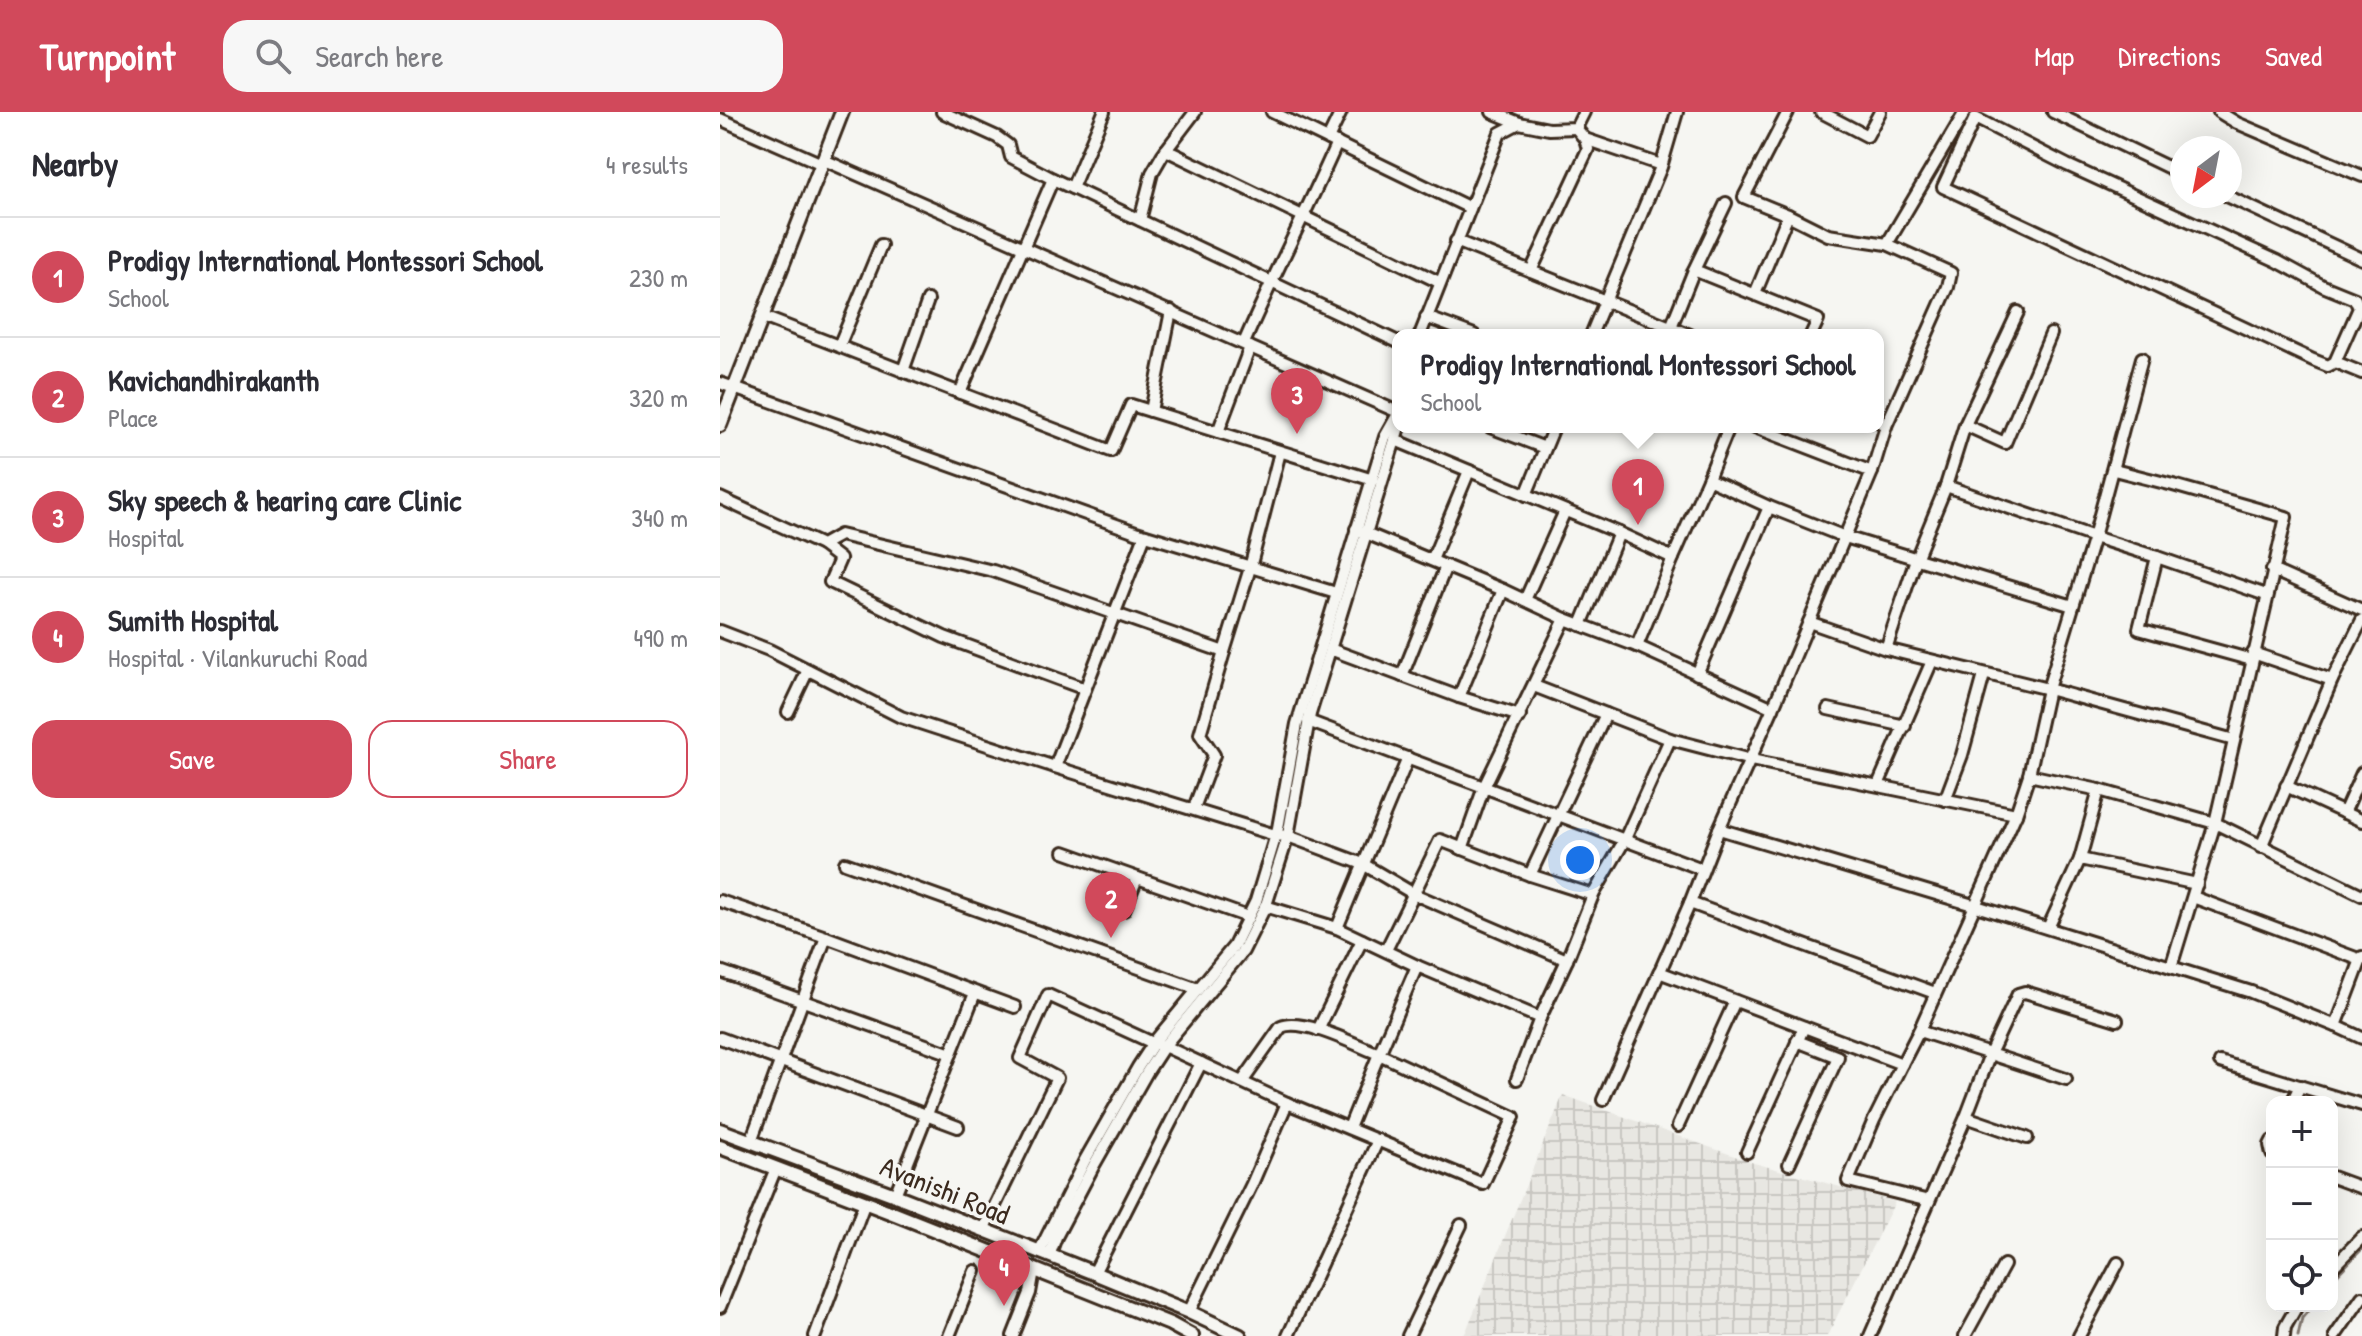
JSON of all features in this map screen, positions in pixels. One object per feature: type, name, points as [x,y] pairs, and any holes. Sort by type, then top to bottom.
[{"type":"main road","points":[[720,425],[842,112]]},
{"type":"main road","name":"Avanishi Road","points":[[720,1131],[1094,1273],[1240,1336]]},
{"type":"main road","points":[[720,1147],[1170,1324],[1192,1336]]},
{"type":"main road","points":[[799,1177],[805,1161]]},
{"type":"street","points":[[942,112],[997,137],[1008,145],[1011,157],[1053,179],[1392,339]]},
{"type":"street","points":[[1072,188],[1104,112]]},
{"type":"street","points":[[1140,220],[1152,173],[1195,112]]},
{"type":"street","points":[[1272,112],[1470,208]]},
{"type":"street","points":[[1218,432],[1270,283],[1304,217],[1341,112]]},
{"type":"street","points":[[1492,112],[1519,123],[1549,129],[1576,128]]},
{"type":"street","points":[[1576,128],[1584,112]]},
{"type":"street","points":[[1594,329],[1661,165],[1677,112]]},
{"type":"street","points":[[1788,112],[1744,197],[1828,235],[1887,244],[1951,273],[1948,287],[1884,420]]},
{"type":"street","points":[[1821,112],[1867,136],[1880,112]]},
{"type":"street","points":[[1887,244],[1965,112]]},
{"type":"street","points":[[2053,112],[2170,168]]},
{"type":"street","points":[[2219,112],[2237,123],[2362,176]]},
{"type":"street","points":[[1975,118],[2067,165],[2355,299],[2359,308],[2335,362],[2328,366],[2313,360],[1943,187],[1975,118]]},
{"type":"street","points":[[720,119],[1022,246],[1392,410]]},
{"type":"street","points":[[1422,329],[1500,133],[1519,123]]},
{"type":"street","points":[[1531,271],[1588,149],[1576,128]]},
{"type":"street","points":[[1585,139],[1661,165]]},
{"type":"street","points":[[1166,150],[1439,282]]},
{"type":"street","points":[[960,393],[1053,179]]},
{"type":"street","points":[[1671,327],[1726,203]]},
{"type":"street","points":[[2242,203],[2362,259]]},
{"type":"street","points":[[1755,294],[1788,215]]},
{"type":"street","points":[[1456,241],[1676,329]]},
{"type":"street","points":[[839,346],[881,245]]},
{"type":"street","points":[[1694,270],[1818,320],[1814,329]]},
{"type":"street","points":[[903,371],[928,300]]},
{"type":"street","points":[[1151,411],[1171,311]]},
{"type":"street","points":[[1886,649],[1965,425],[2018,312]]},
{"type":"street","points":[[763,317],[1111,451],[1131,405],[1373,480]]},
{"type":"street","points":[[1426,317],[1458,329]]},
{"type":"street","points":[[1965,425],[2005,443],[2051,334]]},
{"type":"street","points":[[1929,1201],[1848,1181],[2016,814],[2029,775],[2048,689],[2114,470],[2142,358]]},
{"type":"street","points":[[2335,362],[2362,373]]},
{"type":"street","points":[[720,383],[1145,535],[1336,593]]},
{"type":"street","points":[[1044,1254],[1085,1160],[1159,1044],[1198,989],[1234,946],[1256,901],[1278,828],[1297,724],[1385,437],[1392,424]]},
{"type":"street","points":[[1159,1044],[1243,951],[1265,906],[1288,836],[1308,721],[1397,433]]},
{"type":"street","points":[[1506,433],[1545,448]]},
{"type":"street","points":[[1526,495],[1551,433]]},
{"type":"street","points":[[1637,646],[1727,433]]},
{"type":"street","points":[[1771,433],[1872,472]]},
{"type":"street","points":[[1603,1100],[1845,537],[1872,472],[1880,433]]},
{"type":"street","points":[[1395,440],[1673,558]]},
{"type":"street","points":[[1194,808],[1214,755],[1200,734],[1250,568],[1280,452]]},
{"type":"street","points":[[2114,470],[2286,517],[2215,823],[2171,967]]},
{"type":"street","points":[[1432,560],[1469,471]]},
{"type":"street","points":[[1708,479],[1845,537],[2073,606]]},
{"type":"street","points":[[1946,486],[2266,595]]},
{"type":"street","points":[[720,498],[822,545],[840,559],[830,582],[944,637],[1085,689]]},
{"type":"street","points":[[1697,674],[1769,507]]},
{"type":"street","points":[[1525,600],[1565,511]]},
{"type":"street","points":[[1356,529],[1565,619],[1637,646],[1773,708]]},
{"type":"street","points":[[1581,625],[1619,533]]},
{"type":"street","points":[[822,545],[840,535],[993,571],[1224,652]]},
{"type":"street","points":[[1055,767],[1145,535]]},
{"type":"street","points":[[2157,557],[2139,629],[2253,656],[2332,680]]},
{"type":"street","points":[[1402,676],[1446,566]]},
{"type":"street","points":[[2272,570],[2362,610]]},
{"type":"street","points":[[1459,697],[1503,590]]},
{"type":"street","points":[[1462,849],[1484,787],[1565,619]]},
{"type":"street","points":[[2261,847],[2332,680],[2362,620]]},
{"type":"street","points":[[1809,622],[1886,649],[2234,740]]},
{"type":"street","points":[[720,631],[769,650],[901,717],[1275,835],[1288,836],[1363,864],[1414,894],[1567,960]]},
{"type":"street","points":[[1330,649],[1520,716]]},
{"type":"street","points":[[1878,785],[1932,661]]},
{"type":"street","points":[[788,712],[808,670]]},
{"type":"street","points":[[1945,800],[1962,755],[1984,675]]},
{"type":"street","points":[[1534,686],[1670,739],[1751,760],[2016,814]]},
{"type":"street","points":[[1828,709],[1905,726]]},
{"type":"street","points":[[1530,875],[1606,714]]},
{"type":"street","points":[[1308,721],[1702,869]]},
{"type":"street","points":[[1517,1079],[1593,895],[1624,841],[1670,739]]},
{"type":"street","points":[[1337,928],[1408,758]]},
{"type":"street","points":[[2344,813],[2362,773]]},
{"type":"street","points":[[2029,775],[2099,790],[2215,823],[2362,895]]},
{"type":"street","points":[[2286,786],[2362,821]]},
{"type":"street","points":[[2048,928],[2080,859],[2099,790]]},
{"type":"street","points":[[1719,829],[2251,992],[2362,1038]]},
{"type":"street","points":[[1386,950],[1440,840],[1530,875],[1593,895]]},
{"type":"street","points":[[1064,852],[1248,917]]},
{"type":"street","points":[[2080,859],[2197,884]]},
{"type":"street","points":[[845,863],[1198,989]]},
{"type":"street","points":[[1124,910],[1137,878]]},
{"type":"street","points":[[2193,897],[2361,959],[2336,1026]]},
{"type":"street","points":[[720,901],[1015,1007]]},
{"type":"street","points":[[1690,903],[1935,993]]},
{"type":"street","points":[[1265,906],[1337,928],[1540,1018]]},
{"type":"street","points":[[751,1141],[826,937]]},
{"type":"street","points":[[1318,1030],[1362,940]]},
{"type":"street","points":[[1349,1128],[1417,966]]},
{"type":"street","points":[[720,971],[951,1054]]},
{"type":"street","points":[[1659,972],[1902,1064]]},
{"type":"street","points":[[1870,1336],[2018,994],[2025,992],[2117,1020]]},
{"type":"street","points":[[895,1195],[975,993]]},
{"type":"street","points":[[983,1230],[1057,1078],[1020,1058],[1048,995],[1287,1103],[1483,1184],[1514,1117],[1379,1054],[1318,1030],[1289,1023],[1281,1027],[1242,1082]]},
{"type":"street","points":[[1678,1126],[1735,1001]]},
{"type":"street","points":[[1747,1152],[1804,1027]]},
{"type":"street","points":[[1919,1031],[2066,1079]]},
{"type":"street","points":[[720,1038],[958,1127]]},
{"type":"street","points":[[1789,1164],[1838,1057],[1797,1041]]},
{"type":"street","points":[[2220,1062],[2362,1105]]},
{"type":"street","points":[[1094,1273],[1201,1063]]},
{"type":"street","points":[[2295,1096],[2300,1086]]},
{"type":"street","points":[[1189,1312],[1252,1184],[1287,1103]]},
{"type":"street","points":[[1966,1117],[2027,1138]]},
{"type":"street","points":[[1288,1336],[1378,1140]]},
{"type":"street","points":[[720,1307],[776,1168]]},
{"type":"street","points":[[2338,1179],[2362,1188]]},
{"type":"street","points":[[815,1336],[865,1202]]},
{"type":"street","points":[[1408,1336],[1461,1225]]},
{"type":"street","points":[[2338,1262],[2362,1237]]},
{"type":"street","points":[[2079,1336],[2118,1263]]},
{"type":"street","points":[[1965,1336],[2004,1265]]},
{"type":"street","points":[[949,1336],[975,1271]]},
{"type":"street","points":[[1013,1336],[1038,1272]]},
{"type":"street","points":[[2335,1336],[2362,1297]]},
{"type":"street","points":[[2284,1336],[2285,1327],[2294,1312]]},
{"type":"shaded area","points":[[1563,1095],[1754,1163],[1895,1202],[1827,1336],[1464,1336]]},
{"type":"waterway","points":[[2338,1274],[2362,1249]]},
{"type":"waterway","points":[[2298,1336],[2302,1318],[2307,1312]]},
{"type":"place","name":"Sky speech & hearing care Clinic","points":[[1297,434]]},
{"type":"place","name":"Prodigy International Montessori School","points":[[1638,525]]},
{"type":"place","name":"Kavichandhirakanth","points":[[1111,938]]},
{"type":"place","name":"Sumith Hospital","points":[[1004,1306]]}]
